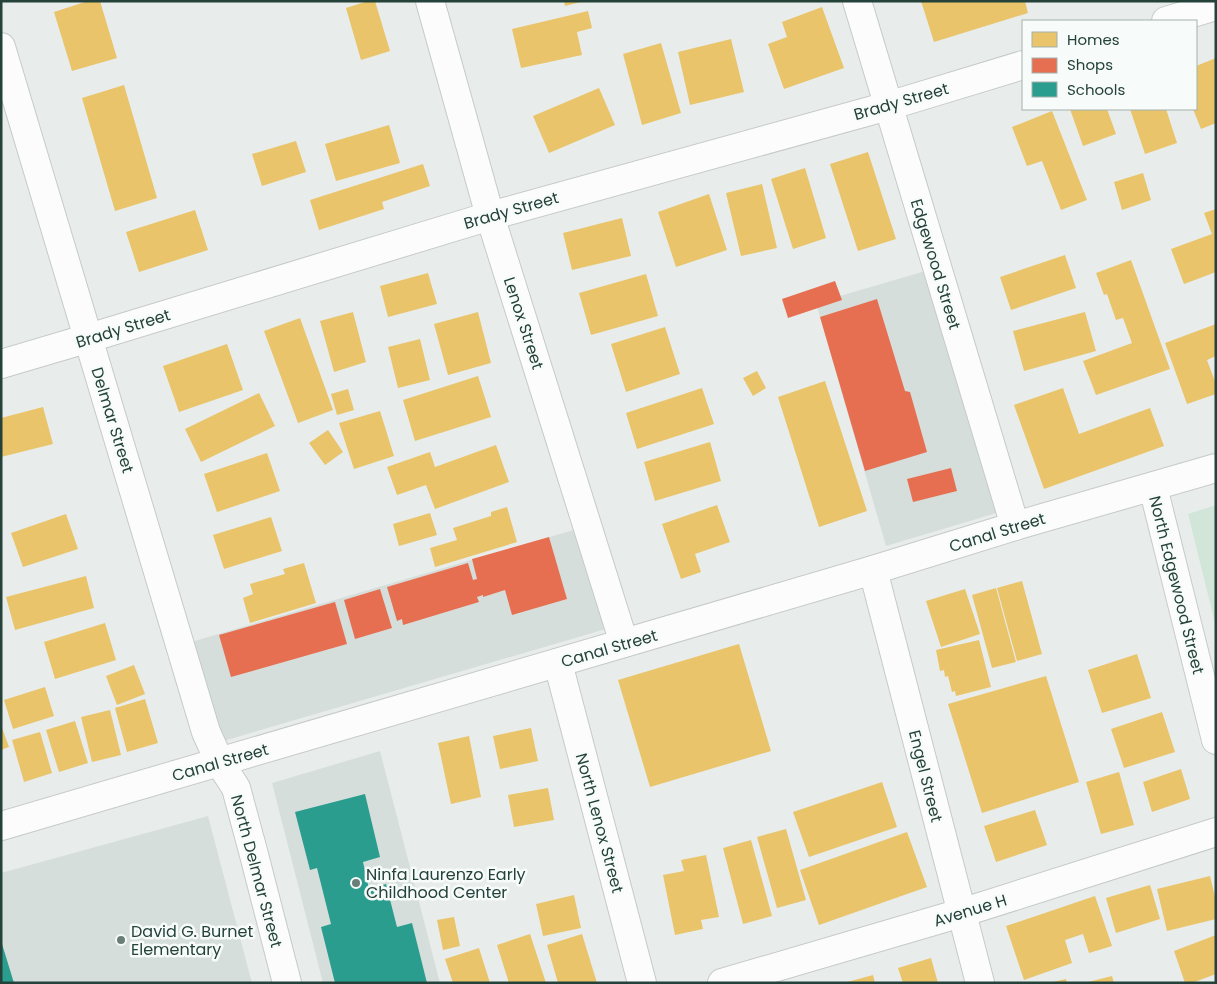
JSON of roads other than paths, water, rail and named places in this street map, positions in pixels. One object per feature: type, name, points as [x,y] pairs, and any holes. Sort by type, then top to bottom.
[{"type":"street","name":"Lenox Street","points":[[430,1],[490,216],[624,643]]},
{"type":"street","name":"Edgewood Street","points":[[857,1],[1015,526]]},
{"type":"street","points":[[1169,20],[1216,6]]},
{"type":"street","name":"Delmar Street","points":[[1,47],[206,732],[220,763]]},
{"type":"street","name":"Brady Street","points":[[1,364],[490,216],[888,106],[1022,65]]},
{"type":"street","name":"Canal Street","points":[[1,826],[1216,468]]},
{"type":"street","name":"North Edgewood Street","points":[[1153,487],[1216,740]]},
{"type":"street","name":"Engel Street","points":[[873,570],[980,983]]},
{"type":"street","name":"North Lenox Street","points":[[558,663],[642,983]]},
{"type":"street","name":"North Delmar Street","points":[[220,763],[236,788],[287,983]]},
{"type":"street","name":"Avenue H","points":[[722,983],[961,913],[1216,832]]},
{"type":"place","name":"Ninfa Laurenzo Early Childhood Center","points":[[356,883]]},
{"type":"place","name":"David G. Burnet Elementary","points":[[121,940]]}]
